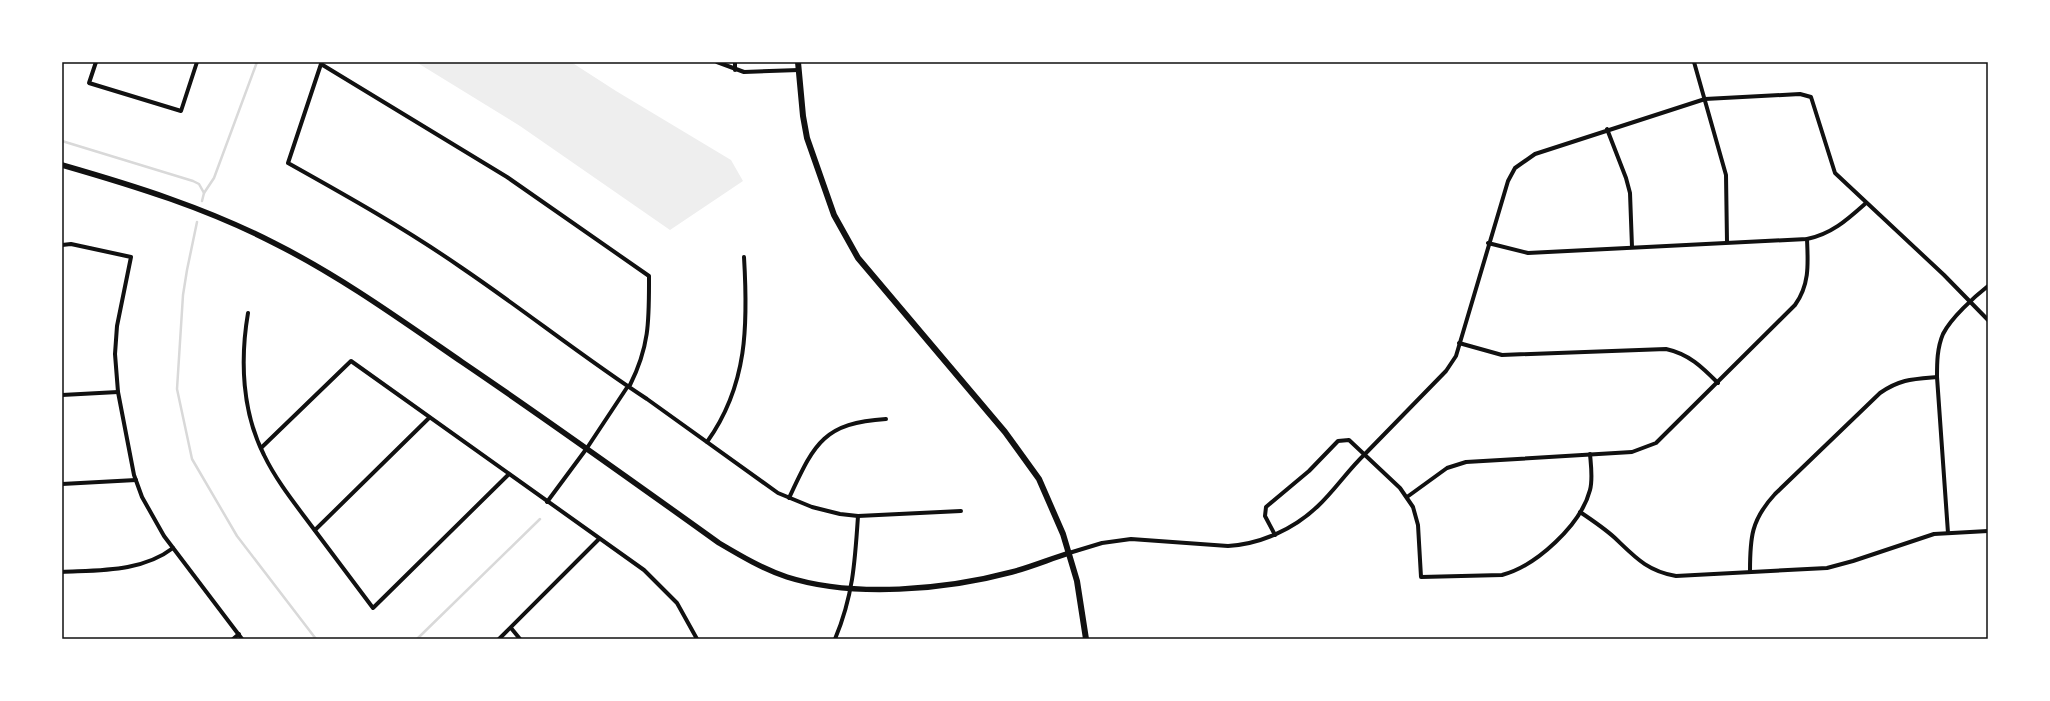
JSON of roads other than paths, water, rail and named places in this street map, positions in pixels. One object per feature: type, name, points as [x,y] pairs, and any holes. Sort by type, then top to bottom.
[{"type":"main road","points":[[798,62],[803,116],[807,138],[834,215],[858,258],[1024,456],[1039,479],[1048,496],[1069,553],[1080,594],[1086,639]]},
{"type":"street","points":[[96,62],[89,84],[181,111],[197,62]]},
{"type":"street","points":[[717,62],[736,70],[757,72],[799,70]]},
{"type":"street","points":[[735,62],[736,70]]},
{"type":"street","points":[[1694,62],[1726,175],[1727,242]]},
{"type":"street","points":[[547,502],[587,448],[628,386],[638,369],[647,341],[649,322],[649,276],[507,177],[321,64],[288,163],[413,236],[462,268],[628,386],[707,442],[766,484],[789,498],[831,512],[858,516],[961,511]]},
{"type":"street","points":[[62,165],[172,198],[219,217],[280,246],[319,267],[410,326],[587,448],[719,543],[746,559],[787,577],[813,584],[850,589],[893,589],[964,582],[1012,572],[1069,553],[1118,540],[1141,539],[1228,546],[1242,545],[1275,535],[1302,520],[1315,509],[1363,455],[1446,371],[1456,356],[1488,243],[1508,181],[1515,168],[1536,154],[1705,99],[1800,94],[1811,97],[1835,173],[1988,320]]},
{"type":"street","points":[[1607,130],[1626,178],[1630,193],[1632,247]]},
{"type":"street","points":[[1488,243],[1528,253],[1807,239],[1828,233],[1844,223],[1866,203]]},
{"type":"street","points":[[1407,497],[1447,468],[1466,462],[1632,452],[1656,443],[1790,311],[1800,299],[1804,291],[1808,272],[1807,239]]},
{"type":"street","points":[[62,245],[71,244],[131,257],[117,326],[115,354],[118,392],[129,454],[136,480],[152,517],[173,548],[242,639]]},
{"type":"street","points":[[707,442],[727,405],[737,380],[742,358],[747,307],[744,257]]},
{"type":"street","points":[[1948,533],[1937,377],[1938,352],[1943,334],[1988,286]]},
{"type":"street","points":[[248,313],[243,359],[245,392],[261,448],[288,494],[373,608],[508,474]]},
{"type":"street","points":[[1459,343],[1502,355],[1666,349],[1681,353],[1695,361],[1718,383]]},
{"type":"street","points":[[261,448],[351,361],[644,570],[664,589],[684,614],[697,639]]},
{"type":"street","points":[[1750,571],[1752,531],[1759,513],[1775,494],[1880,394],[1896,383],[1905,380],[1937,377]]},
{"type":"street","points":[[62,395],[118,392]]},
{"type":"street","points":[[315,530],[429,418]]},
{"type":"street","points":[[789,498],[809,456],[823,439],[849,424],[863,420],[886,419]]},
{"type":"street","points":[[1275,535],[1265,516],[1266,507],[1309,471],[1338,441],[1349,440],[1356,445],[1363,455],[1407,497],[1413,507],[1418,525],[1421,577],[1502,575],[1529,564],[1543,553],[1569,526],[1580,512],[1590,488],[1590,454]]},
{"type":"street","points":[[62,484],[136,480]]},
{"type":"street","points":[[1580,512],[1607,531],[1643,564],[1656,572],[1685,576],[1838,566],[1934,534],[1988,531]]},
{"type":"street","points":[[835,639],[846,610],[855,565],[858,516]]},
{"type":"street","points":[[499,639],[599,539]]},
{"type":"street","points":[[62,572],[126,569],[165,554],[173,548]]},
{"type":"street","points":[[511,628],[520,639]]},
{"type":"street","points":[[233,639],[239,634]]},
{"type":"waterway","points":[[204,193],[214,178],[257,62]]},
{"type":"waterway","points":[[62,141],[193,181],[199,184],[204,193],[202,201]]},
{"type":"waterway","points":[[197,222],[183,295],[177,389],[192,459],[237,536],[316,639]]},
{"type":"waterway","points":[[417,639],[540,519]]}]
